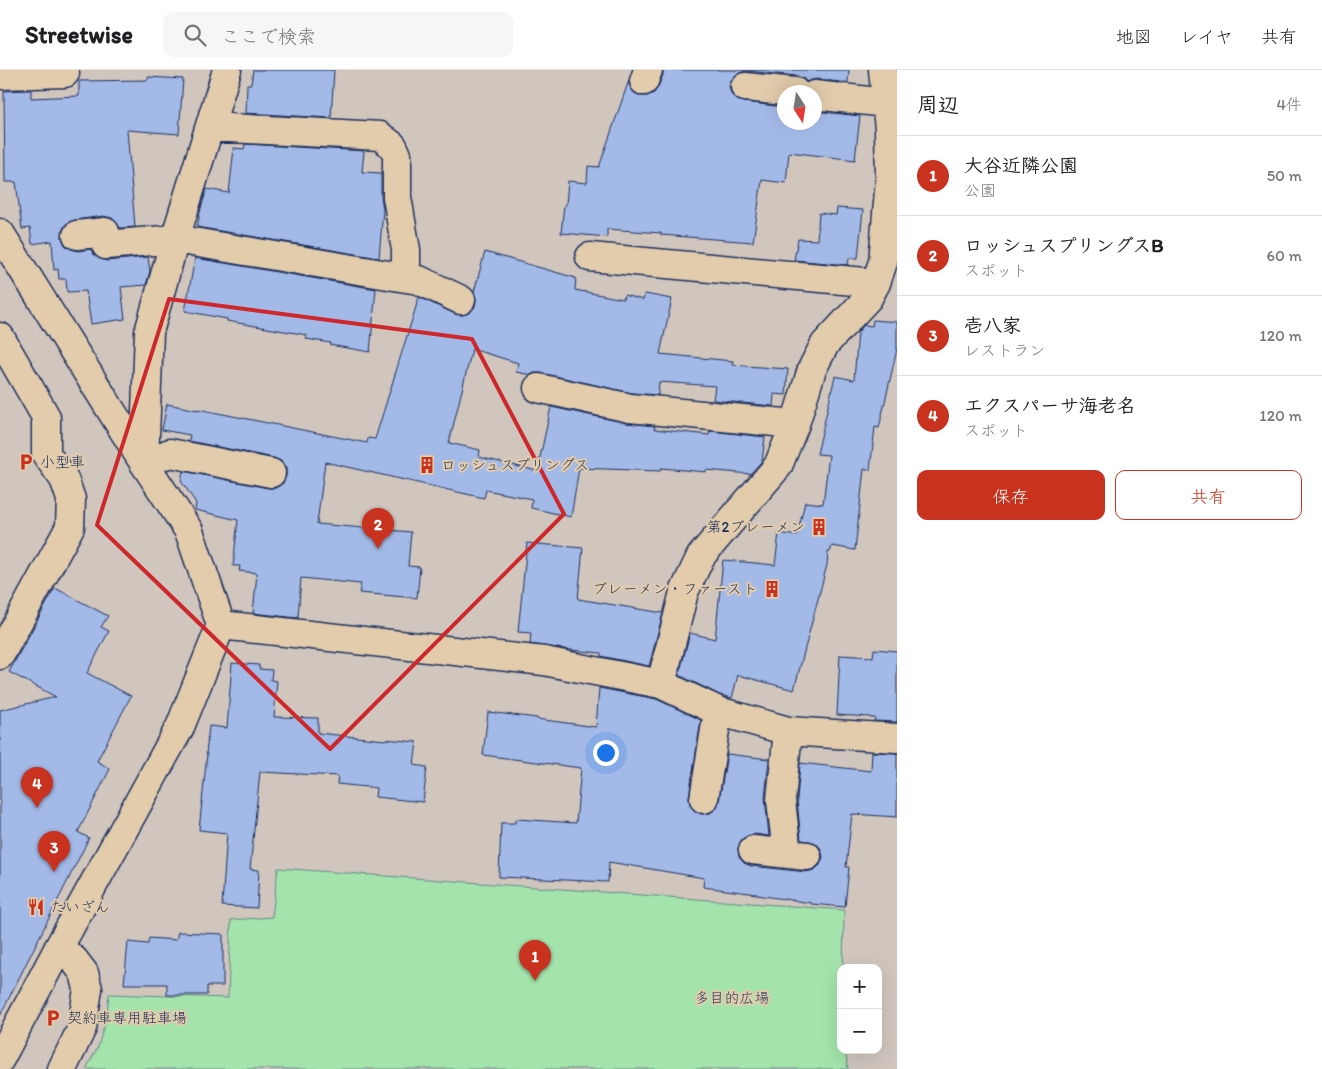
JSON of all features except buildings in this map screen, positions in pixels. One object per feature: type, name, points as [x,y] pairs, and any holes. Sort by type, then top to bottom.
[{"type":"street","points":[[144,463],[149,332],[175,239],[227,70]]},
{"type":"street","points":[[661,684],[684,592],[702,556],[778,466],[795,424],[812,369],[825,344],[868,298],[876,284],[883,262],[894,178],[883,70]]},
{"type":"street","points":[[0,75],[65,73]]},
{"type":"street","points":[[745,87],[777,90]]},
{"type":"street","points":[[822,96],[887,103]]},
{"type":"street","points":[[210,126],[380,136],[392,146],[397,155],[397,197],[406,250],[406,278]]},
{"type":"street","points":[[77,235],[104,232],[106,245],[175,239],[419,280],[461,300]]},
{"type":"street","points":[[0,233],[144,463],[189,531],[221,625],[180,727],[58,947],[0,1058]]},
{"type":"street","points":[[590,257],[876,284]]},
{"type":"street","points":[[0,337],[46,417],[46,454],[64,479],[71,499],[70,527],[0,655]]},
{"type":"street","points":[[538,388],[630,408],[795,424]]},
{"type":"street","points":[[144,463],[170,453],[271,473]]},
{"type":"street","points":[[221,625],[544,661],[661,684],[718,712],[788,731],[897,738]]},
{"type":"street","points":[[704,799],[718,712]]},
{"type":"street","points":[[753,850],[797,855],[781,800],[788,731]]},
{"type":"street","points":[[58,947],[74,960],[84,973],[88,989],[82,1028],[62,1069]]},
{"type":"highlighted area","points":[[169,299],[472,339],[564,514],[330,749],[97,525]]},
{"type":"green space","name":"多目的広場","points":[[278,868],[844,910],[843,964],[837,964],[837,1054],[846,1054],[848,1069],[86,1069],[98,1047],[106,1020],[109,994],[228,998],[231,920],[272,917]]},
{"type":"place","name":"小型車","points":[[26,462]]},
{"type":"place","name":"ロッシュスプリングス","points":[[427,465]]},
{"type":"place","name":"第2ブレーメン","points":[[819,527]]},
{"type":"place","name":"ロッシュスプリングスB","points":[[378,549]]},
{"type":"place","name":"ブレーメン・ファースト","points":[[772,589]]},
{"type":"place","name":"エクスパーサ海老名","points":[[37,808]]},
{"type":"place","name":"壱八家","points":[[54,872]]},
{"type":"place","name":"たいざん","points":[[36,907]]},
{"type":"place","name":"大谷近隣公園","points":[[535,981]]},
{"type":"place","name":"契約車専用駐車場","points":[[53,1018]]}]
